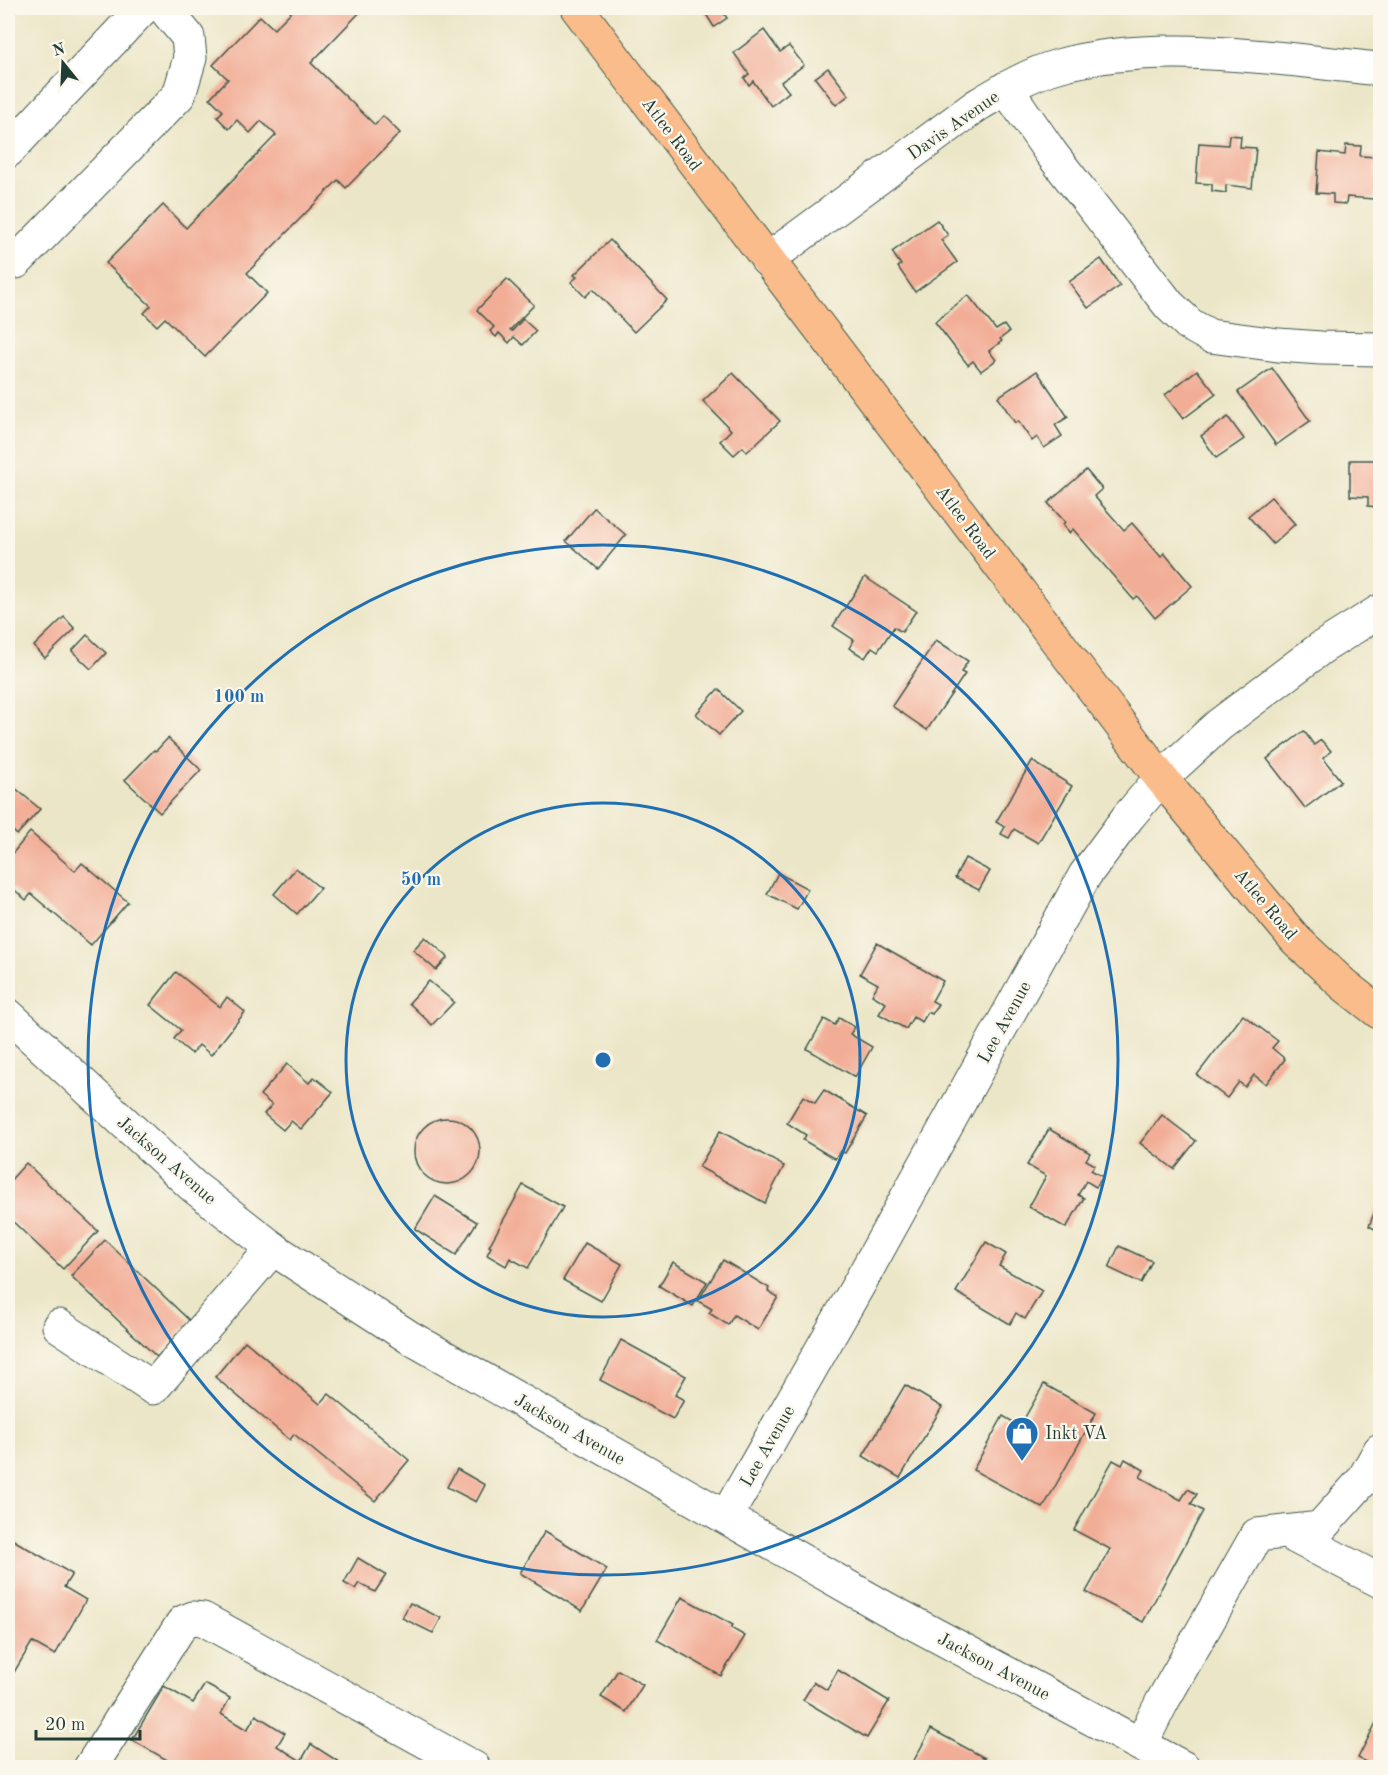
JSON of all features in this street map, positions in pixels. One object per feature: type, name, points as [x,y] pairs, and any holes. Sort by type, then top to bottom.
[{"type":"main road","name":"Atlee Road","points":[[577,8],[1161,778],[1296,940],[1344,985],[1380,1013]]},
{"type":"street","points":[[8,151],[143,8]]},
{"type":"street","points":[[12,258],[179,95],[190,58],[188,37],[164,8]]},
{"type":"street","name":"Davis Avenue","points":[[767,260],[976,106],[1005,88],[1055,67],[1078,61],[1142,53],[1207,53],[1380,69]]},
{"type":"street","points":[[1005,88],[1051,153],[1169,305],[1190,325],[1210,336],[1278,345],[1380,349]]},
{"type":"street","name":"Lee Avenue","points":[[726,1517],[859,1284],[1085,875],[1128,817],[1161,778],[1229,718],[1321,648],[1380,611]]},
{"type":"street","name":"Jackson Avenue","points":[[8,1015],[194,1187],[273,1248],[409,1337],[885,1608],[1184,1767]]},
{"type":"street","points":[[59,1326],[153,1388],[273,1248]]},
{"type":"street","points":[[1141,1744],[1162,1702],[1257,1535],[1320,1528],[1364,1480],[1380,1450]]},
{"type":"street","points":[[1286,1532],[1380,1581]]},
{"type":"street","points":[[90,1767],[183,1622],[193,1618],[203,1619],[474,1767]]},
{"type":"building","points":[[295,8],[364,8],[311,63],[375,125],[383,116],[400,133],[346,188],[338,180],[247,273],[267,293],[205,357],[165,318],[157,326],[144,313],[151,306],[106,263],[163,205],[186,228],[276,135],[261,121],[250,133],[237,120],[229,129],[217,117],[223,111],[210,98],[228,79],[213,65],[260,16],[274,29]]},
{"type":"building","points":[[702,8],[720,8],[727,18],[714,27]]},
{"type":"building","points":[[764,30],[780,52],[789,46],[804,65],[781,82],[789,92],[771,106],[753,81],[749,85],[744,78],[749,74],[734,53]]},
{"type":"building","points":[[828,68],[849,95],[836,105],[815,78]]},
{"type":"building","points":[[1229,135],[1241,136],[1240,147],[1256,148],[1252,188],[1226,185],[1226,193],[1212,191],[1212,184],[1196,183],[1199,143],[1228,145]]},
{"type":"building","points":[[1346,145],[1361,146],[1360,156],[1377,157],[1374,199],[1347,197],[1346,204],[1333,203],[1333,194],[1316,193],[1319,152],[1345,155]]},
{"type":"building","points":[[937,220],[948,235],[941,240],[957,262],[915,292],[898,267],[901,265],[892,252]]},
{"type":"building","points":[[610,240],[667,300],[634,332],[593,289],[585,297],[571,282],[577,277],[574,275]]},
{"type":"building","points":[[1101,259],[1120,286],[1088,308],[1069,282]]},
{"type":"building","points":[[507,279],[534,305],[510,330],[512,331],[523,319],[536,331],[523,345],[514,337],[509,343],[499,333],[496,337],[490,331],[494,327],[477,310]]},
{"type":"building","points":[[968,295],[996,330],[1004,325],[1009,332],[989,351],[996,360],[981,371],[973,361],[968,365],[935,322]]},
{"type":"building","points":[[1272,368],[1310,421],[1276,445],[1238,392]]},
{"type":"building","points":[[1197,370],[1216,394],[1183,419],[1165,395]]},
{"type":"building","points":[[1037,371],[1068,417],[1055,425],[1062,436],[1044,448],[1037,437],[1032,441],[1018,421],[1015,423],[998,397]]},
{"type":"building","points":[[733,373],[780,421],[747,452],[743,447],[734,455],[720,441],[731,430],[703,401]]},
{"type":"building","points":[[1228,417],[1244,439],[1216,458],[1201,436]]},
{"type":"building","points":[[1350,460],[1380,460],[1380,498],[1377,498],[1377,507],[1368,506],[1368,497],[1350,496]]},
{"type":"building","points":[[1086,470],[1102,489],[1094,496],[1124,530],[1132,523],[1161,557],[1164,553],[1192,586],[1155,618],[1137,596],[1133,599],[1073,529],[1069,533],[1063,524],[1065,522],[1048,503]]},
{"type":"building","points":[[1271,497],[1295,524],[1273,544],[1248,516]]},
{"type":"building","points":[[594,508],[626,535],[598,569],[566,541]]},
{"type":"building","points":[[865,577],[916,611],[902,632],[894,627],[878,651],[872,647],[865,658],[849,648],[854,640],[833,626]]},
{"type":"building","points":[[64,617],[75,629],[45,658],[34,646]]},
{"type":"building","points":[[87,635],[106,653],[91,669],[72,651]]},
{"type":"building","points":[[936,640],[968,661],[961,672],[965,674],[927,730],[892,706]]},
{"type":"building","points":[[718,689],[741,711],[719,735],[696,714]]},
{"type":"building","points":[[1304,731],[1314,745],[1321,740],[1331,751],[1323,758],[1341,781],[1305,808],[1267,759]]},
{"type":"building","points":[[168,738],[201,770],[160,813],[125,780]]},
{"type":"building","points":[[1032,761],[1072,786],[1038,843],[1014,829],[1009,838],[1001,834],[1005,827],[996,822]]},
{"type":"building","points":[[14,787],[40,809],[17,835],[8,826],[8,794]]},
{"type":"building","points":[[30,832],[75,871],[82,863],[128,902],[91,945],[31,894],[26,900],[8,884],[8,859]]},
{"type":"building","points":[[965,858],[990,871],[979,890],[955,878]]},
{"type":"building","points":[[296,868],[320,888],[297,914],[274,894]]},
{"type":"building","points":[[778,873],[808,889],[797,909],[767,894]]},
{"type":"building","points":[[425,937],[448,957],[436,970],[413,950]]},
{"type":"building","points":[[877,943],[943,981],[932,1001],[938,1004],[932,1014],[928,1012],[922,1022],[913,1017],[906,1029],[879,1014],[886,1003],[872,995],[878,984],[860,974]]},
{"type":"building","points":[[176,972],[220,1007],[227,997],[245,1012],[211,1055],[199,1045],[192,1054],[174,1039],[181,1030],[150,1005]]},
{"type":"building","points":[[429,981],[454,1002],[432,1025],[409,1003]]},
{"type":"building","points":[[1243,1015],[1278,1041],[1272,1048],[1285,1059],[1266,1084],[1254,1075],[1245,1087],[1239,1082],[1227,1098],[1197,1075]]},
{"type":"building","points":[[839,1018],[855,1027],[850,1034],[872,1047],[855,1077],[807,1049],[824,1019],[835,1025]]},
{"type":"building","points":[[287,1064],[309,1083],[314,1077],[333,1092],[301,1129],[291,1121],[283,1130],[264,1114],[272,1105],[260,1095]]},
{"type":"building","points":[[824,1090],[867,1116],[845,1153],[840,1151],[835,1159],[803,1140],[806,1135],[787,1123],[803,1096],[815,1103]]},
{"type":"building","points":[[1162,1115],[1196,1141],[1174,1169],[1140,1143]]},
{"type":"building","points":[[440,1118],[454,1118],[466,1123],[475,1132],[480,1151],[478,1164],[471,1175],[454,1184],[440,1184],[428,1179],[419,1170],[414,1158],[414,1144],[419,1132],[428,1123]]},
{"type":"building","points":[[1049,1129],[1090,1153],[1086,1160],[1095,1165],[1091,1170],[1103,1177],[1096,1187],[1086,1181],[1078,1195],[1084,1198],[1066,1228],[1029,1207],[1046,1176],[1027,1165]]},
{"type":"building","points":[[720,1131],[784,1166],[765,1203],[699,1167]]},
{"type":"building","points":[[26,1163],[98,1231],[63,1269],[8,1217],[8,1183]]},
{"type":"building","points":[[523,1185],[563,1207],[528,1268],[510,1258],[506,1266],[487,1255],[491,1247],[489,1246]]},
{"type":"building","points":[[435,1196],[477,1222],[456,1255],[415,1229]]},
{"type":"building","points":[[1380,1198],[1380,1232],[1369,1226]]},
{"type":"building","points":[[105,1240],[190,1321],[157,1357],[71,1276]]},
{"type":"building","points":[[986,1242],[1006,1254],[999,1266],[1042,1291],[1025,1319],[1016,1313],[1010,1324],[956,1292]]},
{"type":"building","points":[[585,1243],[622,1264],[601,1301],[563,1280]]},
{"type":"building","points":[[1119,1246],[1152,1261],[1141,1283],[1109,1268]]},
{"type":"building","points":[[723,1260],[769,1288],[768,1291],[778,1297],[758,1330],[734,1315],[728,1325],[709,1313],[712,1309],[698,1301]]},
{"type":"building","points":[[673,1262],[707,1282],[693,1306],[659,1286]]},
{"type":"building","points":[[621,1340],[686,1376],[675,1395],[684,1400],[673,1419],[600,1380]]},
{"type":"building","points":[[245,1341],[320,1404],[329,1394],[409,1460],[375,1501],[294,1434],[290,1440],[215,1377]]},
{"type":"building","points":[[1044,1384],[1096,1413],[1043,1508],[973,1470],[1003,1416],[1020,1426]]},
{"type":"building","points":[[905,1385],[942,1407],[900,1478],[863,1456]]},
{"type":"building","points":[[1125,1459],[1144,1470],[1140,1477],[1181,1500],[1188,1489],[1197,1494],[1191,1504],[1203,1511],[1143,1622],[1086,1592],[1110,1549],[1074,1530],[1113,1460],[1122,1465]]},
{"type":"building","points":[[457,1469],[485,1485],[476,1502],[447,1487]]},
{"type":"building","points":[[545,1531],[607,1569],[582,1611],[520,1573]]},
{"type":"building","points":[[8,1537],[72,1574],[64,1587],[86,1600],[55,1655],[32,1642],[13,1674],[8,1671]]},
{"type":"building","points":[[358,1558],[386,1575],[375,1592],[359,1583],[355,1589],[344,1583]]},
{"type":"building","points":[[682,1597],[733,1625],[731,1628],[745,1636],[721,1676],[657,1640]]},
{"type":"building","points":[[410,1603],[441,1618],[433,1633],[402,1618]]},
{"type":"building","points":[[618,1670],[643,1685],[626,1712],[601,1697]]},
{"type":"building","points":[[838,1670],[889,1701],[867,1738],[803,1700],[814,1682],[827,1690]]},
{"type":"building","points":[[205,1684],[230,1698],[221,1714],[247,1730],[256,1715],[285,1733],[277,1746],[301,1761],[311,1744],[339,1762],[336,1768],[187,1768],[176,1761],[174,1764],[132,1740],[164,1686],[193,1703]]},
{"type":"building","points":[[1380,1715],[1380,1768],[1377,1768],[1358,1758]]},
{"type":"building","points":[[931,1729],[985,1758],[980,1768],[918,1768],[912,1764]]},
{"type":"place","name":"Inkt VA","points":[[1022,1462]]}]
